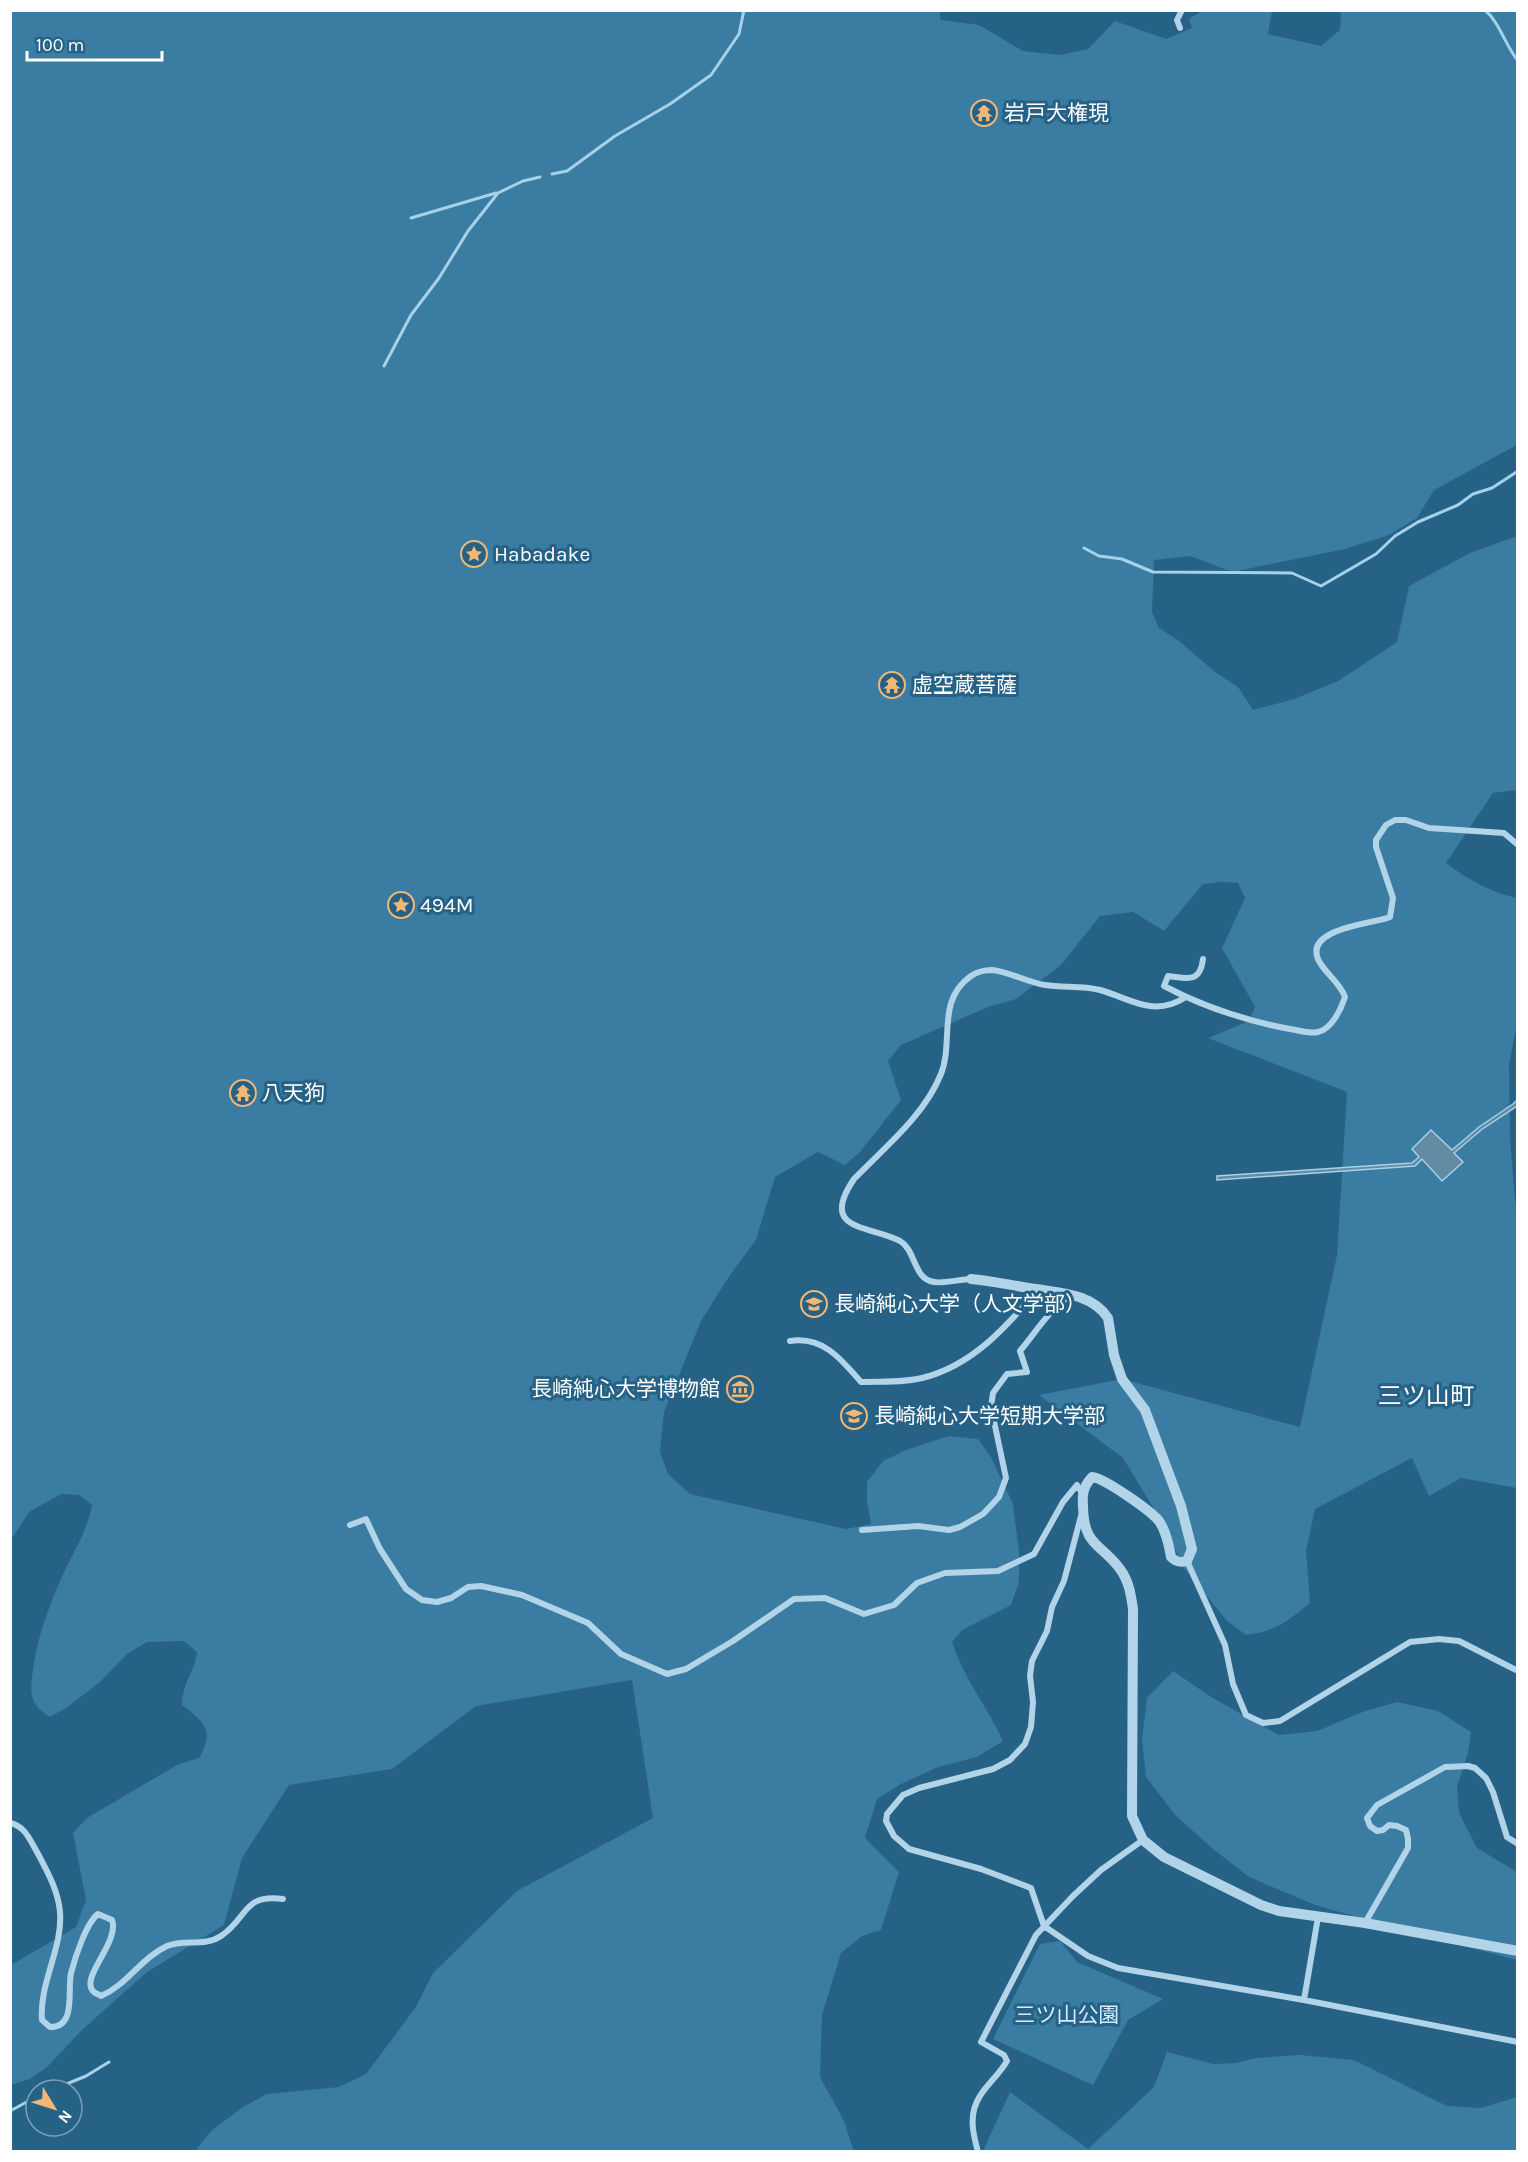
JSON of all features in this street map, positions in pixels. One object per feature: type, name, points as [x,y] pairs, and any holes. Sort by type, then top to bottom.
[{"type":"street","points":[[1180,28],[1178,20],[1182,10]]},
{"type":"street","points":[[1203,959],[1202,970],[1196,977],[1168,976],[1164,986],[1186,997],[1256,1022],[1306,1032],[1318,1032],[1335,1018],[1345,997],[1343,990],[1317,957],[1321,939],[1336,930],[1390,917],[1393,898],[1376,848],[1376,840],[1386,825],[1395,820],[1406,820],[1429,828],[1504,833],[1518,845]]},
{"type":"street","points":[[1186,997],[1170,1005],[1149,1008],[1098,989],[1045,985],[991,970],[978,972],[968,978],[951,1003],[946,1018],[946,1058],[941,1075],[916,1115],[848,1187],[842,1206],[843,1213],[849,1222],[859,1228],[899,1240],[905,1245],[921,1275],[933,1282],[971,1279],[1061,1292],[1087,1300],[1097,1306],[1108,1318],[1114,1355],[1122,1379],[1145,1410],[1181,1506],[1192,1549],[1187,1561],[1225,1645],[1239,1701],[1246,1715],[1256,1722],[1263,1724],[1280,1721],[1410,1642],[1439,1639],[1459,1641],[1518,1671]]},
{"type":"street","points":[[790,1341],[801,1339],[833,1351],[861,1382],[920,1379],[968,1358],[1004,1329],[1038,1290]]},
{"type":"street","points":[[862,1530],[918,1526],[949,1530],[960,1527],[982,1514],[999,1497],[1006,1478],[994,1428],[991,1407],[993,1393],[1006,1374],[1027,1372],[1020,1351],[1045,1319],[1063,1300],[1072,1295]]},
{"type":"street","points":[[1187,1561],[1175,1561],[1171,1557],[1160,1522],[1154,1515],[1098,1477],[1092,1477],[1086,1484],[1083,1493],[1084,1526],[1096,1546],[1120,1568],[1129,1587],[1133,1609],[1132,1815],[1143,1840],[1164,1857],[1261,1905],[1279,1911],[1365,1923],[1518,1951]]},
{"type":"street","points":[[350,1525],[366,1519],[380,1549],[406,1589],[422,1600],[437,1602],[451,1598],[468,1587],[481,1586],[522,1595],[588,1623],[621,1654],[668,1674],[686,1669],[733,1641],[794,1599],[825,1598],[864,1614],[894,1605],[917,1583],[945,1573],[998,1571],[1034,1554],[1063,1502],[1077,1485],[1083,1493]]},
{"type":"street","points":[[1083,1510],[1064,1581],[1052,1607],[1047,1631],[1032,1661],[1031,1727],[1025,1744],[1010,1760],[993,1769],[919,1788],[903,1795],[887,1814],[886,1821],[894,1836],[909,1849],[981,1869],[1031,1888],[1044,1926],[1088,1956],[1118,1968],[1304,2000],[1518,2042]]},
{"type":"street","points":[[1365,1923],[1408,1848],[1406,1830],[1389,1825],[1377,1831],[1370,1826],[1367,1818],[1377,1804],[1445,1767],[1475,1768],[1486,1779],[1493,1792],[1507,1837],[1518,1844]]},
{"type":"street","points":[[10,1823],[20,1826],[27,1835],[57,1896],[60,1915],[58,1937],[41,2004],[42,2020],[50,2027],[57,2027],[65,2021],[69,2007],[71,1974],[86,1933],[94,1917],[99,1914],[112,1920],[115,1927],[112,1938],[91,1977],[90,1985],[93,1991],[101,1996],[111,1992],[151,1956],[168,1945],[207,1941],[219,1937],[257,1900],[268,1897],[283,1899]]},
{"type":"street","points":[[978,2151],[972,2130],[973,2113],[979,2096],[1000,2073],[1006,2061],[1004,2055],[981,2042],[1031,1945],[1044,1926],[1101,1870],[1143,1840]]},
{"type":"street","points":[[1304,2000],[1318,1917]]},
{"type":"green space","points":[[939,10],[941,20],[979,25],[1023,51],[1060,55],[1088,49],[1115,21],[1166,39],[1192,28],[1189,19],[1202,11],[1272,11],[1268,34],[1321,46],[1340,30],[1341,11],[1517,11],[1517,445],[1434,490],[1417,518],[1389,535],[1345,549],[1232,572],[1190,556],[1154,560],[1152,612],[1159,628],[1238,687],[1253,710],[1294,699],[1338,681],[1397,642],[1409,586],[1470,553],[1517,536],[1517,790],[1493,793],[1446,863],[1480,885],[1517,898],[1517,1024],[1509,1064],[1510,1139],[1518,1237],[1517,1488],[1461,1478],[1429,1496],[1412,1458],[1315,1509],[1306,1551],[1310,1603],[1281,1625],[1246,1635],[1227,1621],[1184,1568],[1162,1522],[1123,1458],[1039,1395],[1122,1379],[1300,1427],[1337,1255],[1347,1092],[1208,1038],[1249,1021],[1255,1007],[1222,948],[1245,898],[1238,883],[1203,884],[1164,931],[1133,912],[1100,916],[1061,965],[1016,999],[988,1007],[901,1045],[888,1061],[901,1100],[860,1152],[845,1165],[818,1152],[775,1177],[756,1240],[730,1275],[701,1321],[664,1412],[660,1452],[668,1474],[690,1494],[846,1529],[871,1524],[867,1501],[867,1482],[883,1461],[906,1450],[949,1436],[978,1439],[991,1457],[1013,1504],[1019,1552],[1019,1582],[1011,1605],[962,1630],[952,1642],[962,1668],[1003,1741],[977,1757],[938,1767],[901,1784],[877,1799],[865,1838],[899,1872],[881,1930],[862,1936],[841,1953],[822,2015],[820,2077],[844,2121],[854,2152],[195,2151],[211,2131],[243,2107],[267,2094],[339,2087],[366,2074],[416,2007],[433,1973],[517,1891],[653,1818],[632,1680],[476,1706],[392,1769],[289,1785],[242,1858],[224,1925],[147,1972],[82,2030],[47,2067],[31,2078],[24,2078],[24,2081],[11,2085],[11,1965],[76,1927],[86,1900],[73,1833],[87,1818],[177,1765],[199,1758],[204,1748],[206,1733],[201,1722],[182,1705],[184,1689],[197,1652],[184,1641],[147,1642],[127,1654],[99,1683],[66,1708],[50,1717],[39,1708],[32,1697],[31,1686],[40,1635],[60,1581],[90,1515],[92,1505],[79,1495],[61,1494],[29,1512],[11,1540],[11,11]]},
{"type":"green space","points":[[1173,1671],[1211,1697],[1279,1735],[1317,1731],[1365,1711],[1397,1702],[1438,1711],[1471,1732],[1468,1753],[1457,1787],[1459,1813],[1477,1848],[1517,1872],[1517,1960],[1315,1905],[1249,1877],[1213,1849],[1176,1816],[1146,1777],[1142,1740],[1147,1698]]},
{"type":"green space","name":"三ツ山公園","points":[[1060,1941],[1077,1962],[1163,1999],[1128,2020],[1093,2085],[993,2039],[1040,1944]]},
{"type":"green space","points":[[1167,2052],[1213,2064],[1300,2055],[1354,2060],[1447,2106],[1481,2108],[1517,2097],[1517,2151],[983,2151],[1010,2092],[1088,2149],[1154,2087]]},
{"type":"shaded area","points":[[1517,1100],[1517,1106],[1481,1130],[1454,1153],[1463,1162],[1442,1181],[1422,1159],[1415,1166],[1217,1180],[1217,1176],[1412,1163],[1419,1157],[1412,1149],[1431,1130],[1452,1150]]},
{"type":"waterway","points":[[552,174],[567,171],[615,136],[670,104],[711,75],[739,34],[744,10]]},
{"type":"waterway","points":[[1485,10],[1495,21],[1518,61]]},
{"type":"waterway","points":[[384,366],[411,315],[439,278],[468,231],[498,193],[523,181],[540,177]]},
{"type":"waterway","points":[[411,218],[496,193]]},
{"type":"waterway","points":[[1084,548],[1099,556],[1122,559],[1153,572],[1292,573],[1321,586],[1376,554],[1395,536],[1418,522],[1458,505],[1473,494],[1492,488],[1518,471]]},
{"type":"waterway","points":[[81,2078],[109,2062]]},
{"type":"waterway","points":[[10,2111],[24,2103]]},
{"type":"place","name":"岩戸大権現","points":[[984,113]]},
{"type":"place","name":"Habadake","points":[[474,554]]},
{"type":"place","name":"虚空蔵菩薩","points":[[892,685]]},
{"type":"place","name":"494M","points":[[401,905]]},
{"type":"place","name":"八天狗","points":[[243,1093]]},
{"type":"place","name":"長崎純心大学（人文学部）","points":[[814,1304]]},
{"type":"place","name":"長崎純心大学博物館","points":[[740,1389]]},
{"type":"place","name":"長崎純心大学短期大学部","points":[[854,1416]]},
{"type":"district","name":"三ツ山町","points":[[1426,1396]]}]
